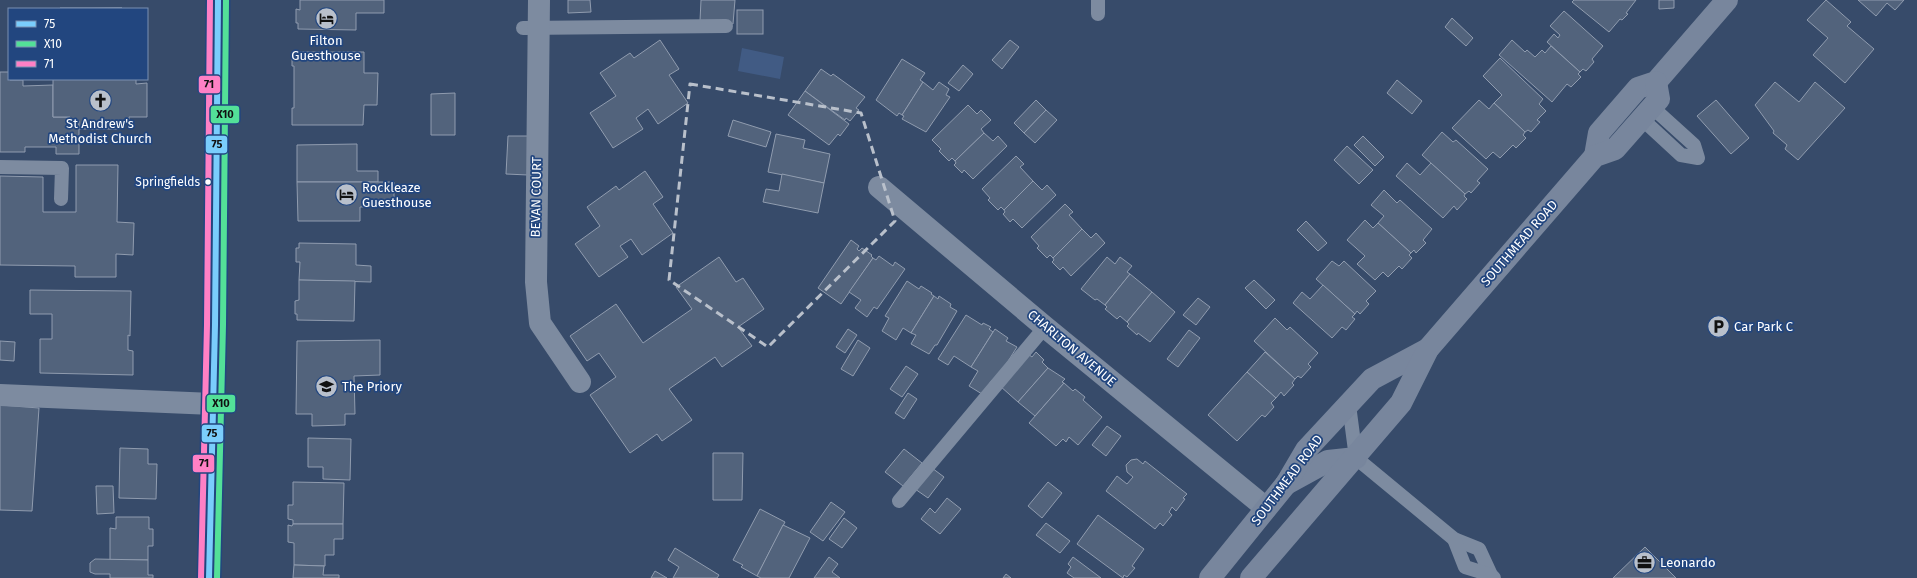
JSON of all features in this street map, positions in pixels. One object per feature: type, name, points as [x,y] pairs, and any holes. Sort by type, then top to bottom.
[{"type":"main road","points":[[209,578],[213,404],[218,0]]},
{"type":"main road","points":[[1656,82],[1659,99],[1616,149],[1595,156],[1599,133],[1638,88],[1656,82],[1727,0]]},
{"type":"main road","name":"SOUTHMEAD ROAD","points":[[1251,578],[1356,458],[1401,403],[1428,349],[1595,156]]},
{"type":"main road","name":"SOUTHMEAD ROAD","points":[[1210,578],[1286,484],[1306,450],[1372,379],[1428,349]]},
{"type":"main road","points":[[1286,484],[1328,461],[1356,458]]},
{"type":"street","name":"BEVAN COURT","points":[[539,0],[531,28],[536,282],[540,323],[580,382]]},
{"type":"street","name":"CHARLTON AVENUE","points":[[879,186],[1045,327],[1266,508]]},
{"type":"street","points":[[0,395],[213,404]]},
{"type":"lane","points":[[1098,0],[1098,14]]},
{"type":"lane","points":[[531,28],[726,26]]},
{"type":"lane","points":[[0,167],[62,168],[61,199]]},
{"type":"lane","points":[[899,501],[1045,327]]},
{"type":"lane","points":[[1348,405],[1356,458],[1454,539],[1479,549],[1492,577]]},
{"type":"lane","points":[[1454,539],[1465,567],[1492,577]]},
{"type":"highlighted area","points":[[690,84],[861,113],[895,221],[768,347],[669,280]]},
{"type":"water","points":[[742,48],[784,57],[780,79],[738,71]]},
{"type":"building","name":"Filton Guesthouse","points":[[300,0],[384,0],[384,13],[356,13],[356,30],[298,29],[298,23],[296,23],[296,9],[300,10]]},
{"type":"building","points":[[568,0],[590,0],[591,12],[568,13]]},
{"type":"building","points":[[701,0],[735,0],[733,24],[700,21]]},
{"type":"building","points":[[1574,0],[1636,0],[1626,13],[1628,14],[1622,20],[1620,19],[1609,32],[1572,2]]},
{"type":"building","points":[[1659,0],[1674,0],[1674,8],[1659,9]]},
{"type":"building","points":[[1826,0],[1851,22],[1847,26],[1874,49],[1845,83],[1813,55],[1828,38],[1807,20]]},
{"type":"building","points":[[1858,0],[1904,0],[1895,10],[1887,3],[1876,16]]},
{"type":"building","points":[[737,10],[763,10],[763,34],[737,34]]},
{"type":"building","points":[[1564,11],[1603,46],[1592,59],[1594,62],[1586,71],[1583,69],[1580,72],[1547,42],[1554,34],[1558,38],[1560,35],[1550,26]]},
{"type":"building","points":[[1452,18],[1473,38],[1466,46],[1445,27]]},
{"type":"building","points":[[660,40],[679,69],[669,75],[688,103],[658,124],[648,109],[636,118],[643,129],[613,148],[590,113],[616,96],[600,73],[630,53],[634,58]]},
{"type":"building","points":[[1010,40],[1019,47],[1002,69],[992,60]]},
{"type":"building","points":[[1512,40],[1525,52],[1527,50],[1535,57],[1542,50],[1545,53],[1551,46],[1580,72],[1578,74],[1581,77],[1571,87],[1567,84],[1552,102],[1499,55]]},
{"type":"building","points":[[292,52],[364,52],[364,73],[378,73],[377,105],[364,105],[363,125],[292,125],[292,108],[294,108],[294,66],[292,66]]},
{"type":"building","points":[[1500,58],[1543,99],[1539,104],[1546,111],[1537,120],[1540,122],[1531,132],[1528,130],[1525,132],[1494,103],[1502,95],[1483,76]]},
{"type":"building","points":[[902,59],[925,73],[920,80],[923,82],[902,115],[899,113],[897,116],[876,100]]},
{"type":"building","points":[[963,65],[973,74],[959,91],[948,83]]},
{"type":"building","points":[[821,69],[831,76],[833,74],[865,97],[856,108],[859,110],[850,121],[846,118],[845,120],[805,91]]},
{"type":"building","points":[[0,72],[8,72],[8,80],[23,80],[23,86],[53,85],[53,117],[70,117],[70,121],[79,121],[79,154],[56,154],[56,147],[25,147],[25,152],[0,152]]},
{"type":"building","name":"St Andrew's Methodist Church","points":[[53,80],[136,80],[136,84],[147,83],[147,117],[129,117],[129,121],[117,122],[117,129],[79,129],[79,121],[70,121],[70,117],[53,117]]},
{"type":"building","points":[[1397,80],[1422,101],[1412,114],[1387,93]]},
{"type":"building","points":[[923,82],[933,90],[939,82],[949,89],[946,95],[950,97],[926,132],[902,119],[904,116],[902,115]]},
{"type":"building","points":[[1775,82],[1799,102],[1815,82],[1845,108],[1798,160],[1785,149],[1787,145],[1773,133],[1774,131],[1755,105]]},
{"type":"building","points":[[805,91],[849,124],[840,136],[838,134],[829,145],[788,115]]},
{"type":"building","points":[[455,93],[455,135],[431,135],[431,94]]},
{"type":"building","points":[[1036,100],[1046,110],[1024,133],[1014,123]]},
{"type":"building","points":[[1479,100],[1489,109],[1494,103],[1525,132],[1523,135],[1526,138],[1516,148],[1513,145],[1500,158],[1493,152],[1486,159],[1452,128]]},
{"type":"building","points":[[1716,100],[1749,138],[1731,154],[1697,116]]},
{"type":"building","points":[[968,105],[977,114],[981,110],[991,120],[981,129],[984,133],[955,161],[952,158],[949,161],[939,151],[941,149],[932,140]]},
{"type":"building","points":[[1046,110],[1057,120],[1035,143],[1024,133]]},
{"type":"building","points":[[733,120],[771,132],[766,147],[728,136]]},
{"type":"building","points":[[1442,132],[1453,142],[1456,140],[1488,169],[1477,181],[1480,183],[1471,193],[1469,191],[1465,194],[1422,155]]},
{"type":"building","points":[[984,133],[993,141],[998,136],[1007,146],[973,179],[964,170],[962,173],[954,165],[956,163],[955,161]]},
{"type":"building","points":[[776,134],[805,140],[803,148],[830,154],[824,183],[768,172]]},
{"type":"building","points":[[508,136],[530,136],[528,175],[506,174]]},
{"type":"building","points":[[1363,136],[1384,157],[1375,166],[1354,145]]},
{"type":"building","points":[[357,144],[357,171],[378,171],[378,182],[297,182],[297,145]]},
{"type":"building","points":[[1347,146],[1373,170],[1359,184],[1334,160]]},
{"type":"building","points":[[1016,156],[1024,164],[1020,167],[1033,181],[1004,210],[1001,207],[998,210],[988,200],[990,198],[982,189]]},
{"type":"building","points":[[1407,163],[1420,175],[1431,163],[1465,194],[1464,196],[1467,199],[1457,210],[1454,206],[1443,218],[1396,176]]},
{"type":"building","points":[[76,165],[118,165],[117,222],[134,223],[133,255],[116,254],[116,277],[75,277],[75,266],[0,265],[0,176],[43,177],[43,212],[76,212]]},
{"type":"building","points":[[645,171],[663,197],[653,204],[673,233],[642,255],[631,239],[620,246],[628,257],[599,277],[575,244],[600,226],[587,207],[616,186],[619,190]]},
{"type":"building","points":[[782,174],[824,183],[818,213],[763,202],[766,189],[779,191]]},
{"type":"building","points":[[1033,181],[1042,190],[1047,185],[1056,195],[1022,228],[1013,219],[1010,222],[1003,214],[1005,212],[1004,210]]},
{"type":"building","name":"Rockleaze Guesthouse","points":[[297,182],[394,182],[394,206],[360,207],[360,221],[298,221]]},
{"type":"building","points":[[1384,190],[1397,203],[1400,200],[1432,229],[1423,240],[1426,243],[1416,253],[1414,250],[1411,253],[1378,223],[1384,216],[1371,205]]},
{"type":"building","points":[[1065,204],[1073,212],[1069,215],[1082,229],[1053,258],[1050,255],[1047,258],[1037,248],[1039,246],[1031,237]]},
{"type":"building","points":[[1365,220],[1373,228],[1378,223],[1411,253],[1409,255],[1412,258],[1402,269],[1399,266],[1388,277],[1383,272],[1375,280],[1357,264],[1365,256],[1347,240]]},
{"type":"building","points":[[1306,221],[1327,243],[1318,251],[1297,230]]},
{"type":"building","points":[[1082,229],[1091,238],[1096,233],[1105,243],[1071,276],[1063,267],[1060,270],[1052,262],[1054,260],[1053,258]]},
{"type":"building","points":[[851,240],[859,246],[857,249],[859,251],[862,248],[872,255],[871,256],[873,258],[841,304],[818,288]]},
{"type":"building","points":[[299,243],[356,244],[356,265],[371,266],[371,282],[299,280],[300,262],[296,262],[296,248],[299,248]]},
{"type":"building","points":[[879,256],[893,266],[895,262],[905,269],[877,309],[874,307],[867,317],[855,308],[861,300],[849,292],[873,258],[876,260]]},
{"type":"building","points":[[719,257],[736,282],[743,278],[764,309],[738,327],[752,346],[722,367],[715,357],[669,389],[692,420],[662,441],[657,434],[630,453],[590,395],[616,377],[599,353],[587,361],[570,336],[616,304],[643,343],[692,309],[676,287]]},
{"type":"building","points":[[1107,257],[1115,264],[1120,257],[1132,266],[1127,272],[1130,274],[1105,305],[1097,299],[1095,300],[1081,289]]},
{"type":"building","points":[[1332,261],[1339,266],[1344,261],[1376,291],[1366,301],[1369,304],[1360,314],[1357,311],[1355,314],[1316,279]]},
{"type":"building","points":[[1130,274],[1152,292],[1127,322],[1120,316],[1117,319],[1105,309],[1107,307],[1105,305]]},
{"type":"building","points":[[299,280],[355,281],[354,321],[297,320],[297,314],[295,314],[295,301],[299,300]]},
{"type":"building","points":[[1254,280],[1275,300],[1266,309],[1245,288]]},
{"type":"building","points":[[907,281],[919,289],[921,286],[934,296],[911,333],[903,328],[896,340],[882,331],[889,318],[885,316]]},
{"type":"building","points":[[1323,285],[1355,314],[1352,317],[1355,319],[1346,330],[1342,327],[1332,338],[1293,303],[1302,292],[1310,299]]},
{"type":"building","points":[[30,290],[131,291],[130,336],[128,335],[128,350],[133,351],[133,375],[40,373],[40,339],[52,339],[52,314],[30,314]]},
{"type":"building","points":[[1152,292],[1175,312],[1150,342],[1138,333],[1137,335],[1127,326],[1129,324],[1127,322]]},
{"type":"building","points":[[934,296],[938,299],[939,296],[951,304],[950,307],[957,311],[937,345],[935,345],[929,354],[911,344],[916,335],[911,333]]},
{"type":"building","points":[[1198,298],[1210,307],[1196,325],[1183,315]]},
{"type":"building","points":[[966,315],[982,325],[983,323],[991,327],[989,329],[993,332],[971,367],[954,356],[948,365],[938,359]]},
{"type":"building","points":[[1275,318],[1287,330],[1290,327],[1318,353],[1308,364],[1311,367],[1301,378],[1298,376],[1295,379],[1254,341]]},
{"type":"building","points":[[848,329],[857,335],[845,353],[836,347]]},
{"type":"building","points":[[995,329],[1008,338],[1006,341],[1017,347],[995,382],[992,380],[982,394],[969,386],[978,371],[971,367]]},
{"type":"building","points":[[1189,330],[1200,338],[1178,367],[1167,359]]},
{"type":"building","name":"The Priory","points":[[380,340],[380,375],[354,376],[355,414],[345,414],[345,425],[312,426],[312,414],[296,414],[297,341]]},
{"type":"building","points":[[858,340],[870,348],[853,376],[841,369]]},
{"type":"building","points":[[0,341],[15,342],[14,361],[0,360]]},
{"type":"building","points":[[1036,352],[1044,360],[1042,362],[1048,368],[1018,402],[1000,386],[1028,354],[1032,357]]},
{"type":"building","points":[[1265,352],[1295,379],[1292,383],[1294,385],[1284,396],[1281,392],[1276,398],[1247,372]]},
{"type":"building","points":[[906,366],[918,374],[902,397],[890,389]]},
{"type":"building","points":[[1048,368],[1065,379],[1062,382],[1064,383],[1035,416],[1018,402]]},
{"type":"building","points":[[1247,372],[1276,398],[1271,403],[1274,407],[1265,417],[1262,415],[1237,441],[1208,415]]},
{"type":"building","points":[[1064,383],[1073,391],[1075,389],[1085,397],[1083,400],[1102,417],[1078,445],[1069,437],[1066,442],[1063,439],[1056,446],[1029,423]]},
{"type":"building","points":[[908,393],[917,399],[904,419],[895,413]]},
{"type":"building","points":[[0,405],[39,408],[32,511],[0,510]]},
{"type":"building","points":[[1107,426],[1121,436],[1106,456],[1092,445]]},
{"type":"building","points":[[308,438],[351,439],[350,480],[323,479],[323,467],[308,467]]},
{"type":"building","points":[[120,448],[148,449],[148,464],[157,464],[156,499],[119,498]]},
{"type":"building","points":[[904,449],[922,463],[903,486],[885,472]]},
{"type":"building","points":[[713,453],[743,453],[742,500],[713,500]]},
{"type":"building","points":[[1137,459],[1143,464],[1145,461],[1187,494],[1176,511],[1172,507],[1169,512],[1172,515],[1163,526],[1160,523],[1155,529],[1106,491],[1117,476],[1127,484],[1133,477],[1127,472],[1126,465],[1131,460]]},
{"type":"building","points":[[932,468],[944,477],[928,498],[915,489]]},
{"type":"building","points":[[293,482],[344,483],[343,524],[293,524],[293,520],[288,519],[288,505],[293,505]]},
{"type":"building","points":[[1048,482],[1062,493],[1042,518],[1028,506]]},
{"type":"building","points":[[96,486],[113,486],[114,513],[97,514]]},
{"type":"building","points":[[947,498],[961,509],[940,534],[921,519],[930,508],[935,513]]},
{"type":"building","points":[[831,502],[845,512],[823,541],[810,532]]},
{"type":"building","points":[[760,509],[785,522],[757,576],[741,567],[743,565],[733,560]]},
{"type":"building","points":[[1098,515],[1144,549],[1132,566],[1135,568],[1127,577],[1124,575],[1123,578],[1077,544]]},
{"type":"building","points":[[116,517],[149,517],[149,529],[153,529],[153,546],[148,546],[148,560],[110,560],[110,528],[116,529]]},
{"type":"building","points":[[844,518],[857,528],[842,548],[829,539]]},
{"type":"building","points":[[1046,523],[1070,541],[1060,553],[1036,535]]},
{"type":"building","points":[[293,524],[343,524],[343,539],[334,539],[334,555],[325,555],[325,566],[294,565],[294,543],[288,542],[288,525],[292,526]]},
{"type":"building","points":[[783,525],[810,538],[789,578],[761,578],[757,576]]},
{"type":"building","name":"Leonardo","points":[[1645,547],[1676,578],[1613,578]]},
{"type":"building","points":[[675,548],[719,575],[717,578],[673,578],[679,567],[668,560]]},
{"type":"building","points":[[829,557],[838,564],[832,572],[840,578],[814,578]]},
{"type":"building","points":[[1073,557],[1101,578],[1074,578],[1067,573],[1071,567],[1068,564]]},
{"type":"building","points":[[95,559],[148,560],[148,575],[153,575],[153,578],[110,578],[110,574],[95,574],[90,572],[90,563]]},
{"type":"building","points":[[294,565],[324,566],[323,575],[339,575],[339,578],[293,578]]},
{"type":"building","points":[[655,571],[667,578],[651,578]]},
{"type":"building","points":[[1006,574],[1011,578],[1003,578]]},
{"type":"transit line","name":"71","points":[[201,578],[207,325],[210,0]]},
{"type":"transit line","name":"75","points":[[209,578],[215,325],[218,0]]},
{"type":"transit line","name":"X10","points":[[217,578],[223,325],[226,0]]},
{"type":"place","name":"Filton Guesthouse","points":[[326,18]]},
{"type":"place","name":"St Andrew's Methodist Church","points":[[100,101]]},
{"type":"place","name":"Springfields","points":[[208,182]]},
{"type":"place","name":"Rockleaze Guesthouse","points":[[346,194]]},
{"type":"place","name":"Car Park C","points":[[1718,326]]},
{"type":"place","name":"The Priory","points":[[326,386]]},
{"type":"place","name":"Leonardo","points":[[1645,562]]}]
